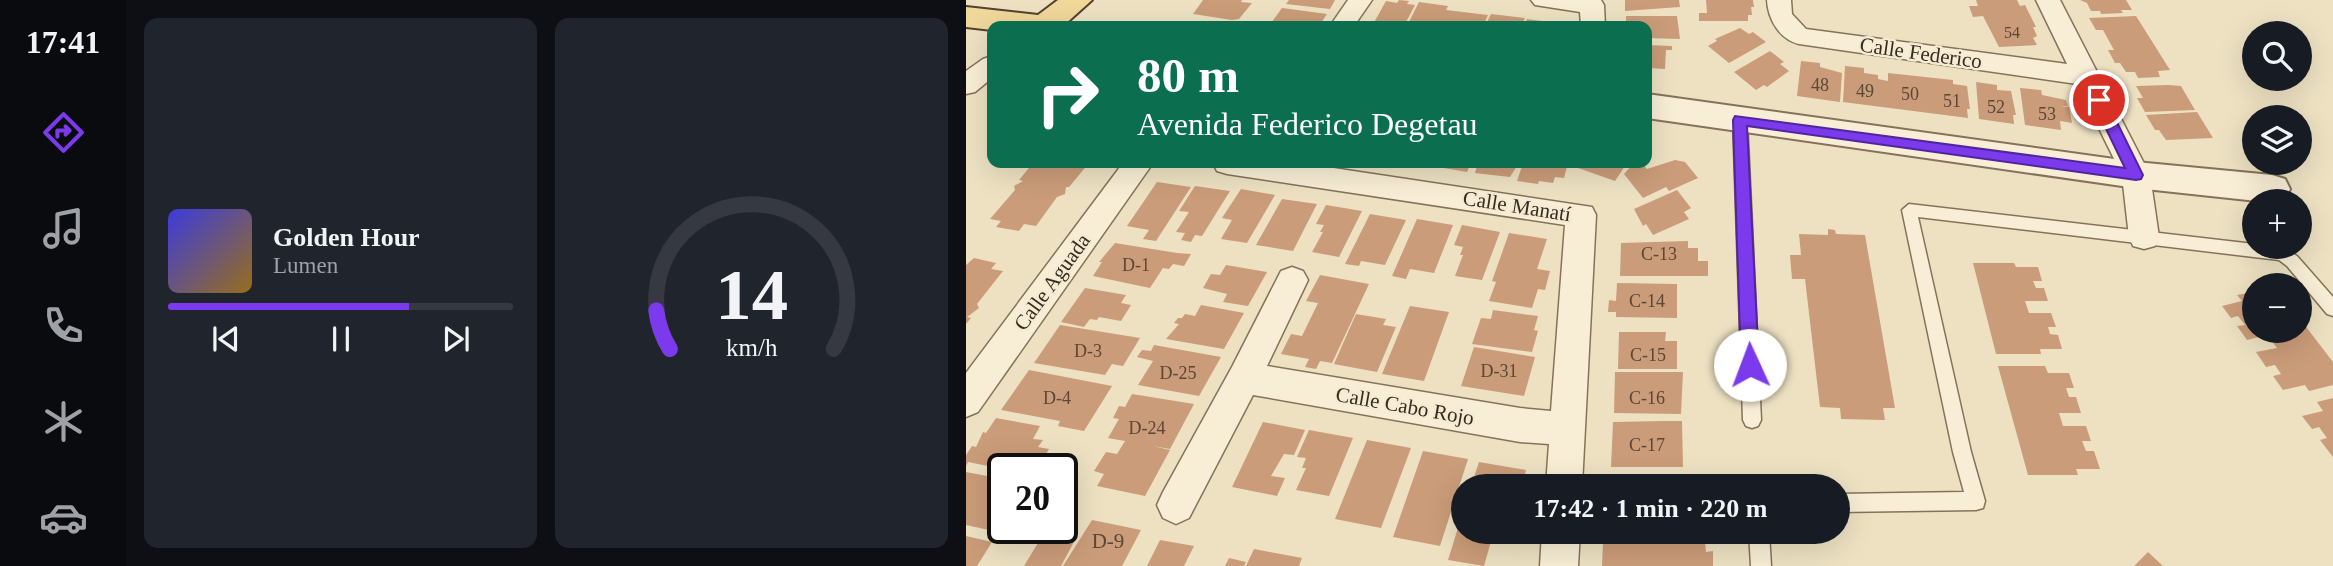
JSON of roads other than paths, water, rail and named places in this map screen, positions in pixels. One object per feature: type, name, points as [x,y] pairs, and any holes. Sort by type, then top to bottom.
[{"type":"main road","points":[[1050,21],[1077,0]]},
{"type":"main road","points":[[966,17],[1000,21]]},
{"type":"street","points":[[1345,21],[1360,0]]},
{"type":"street","points":[[1543,0],[1592,5],[1592,21]]},
{"type":"street","name":"Calle Federico","points":[[1779,0],[1780,16],[1799,36],[2087,76]]},
{"type":"street","points":[[2048,0],[2136,175],[2144,237]]},
{"type":"street","points":[[966,85],[987,69]]},
{"type":"street","points":[[1652,107],[2136,175],[2272,189]]},
{"type":"street","name":"Calle Aguada","points":[[966,401],[1135,168]]},
{"type":"street","name":"Calle Manatí","points":[[1261,168],[1581,215],[1564,474]]},
{"type":"street","points":[[1176,505],[1244,379],[1292,280]]},
{"type":"street","name":"Calle Cabo Rojo","points":[[1244,379],[1520,425],[1566,429]]},
{"type":"street","points":[[1559,566],[1560,544]]},
{"type":"lane","points":[[1740,120],[1752,420]]},
{"type":"lane","points":[[1850,503],[1976,501],[1962,452],[1909,209],[2282,254],[2292,261],[2333,309]]},
{"type":"lane","points":[[1760,544],[1761,566]]}]
